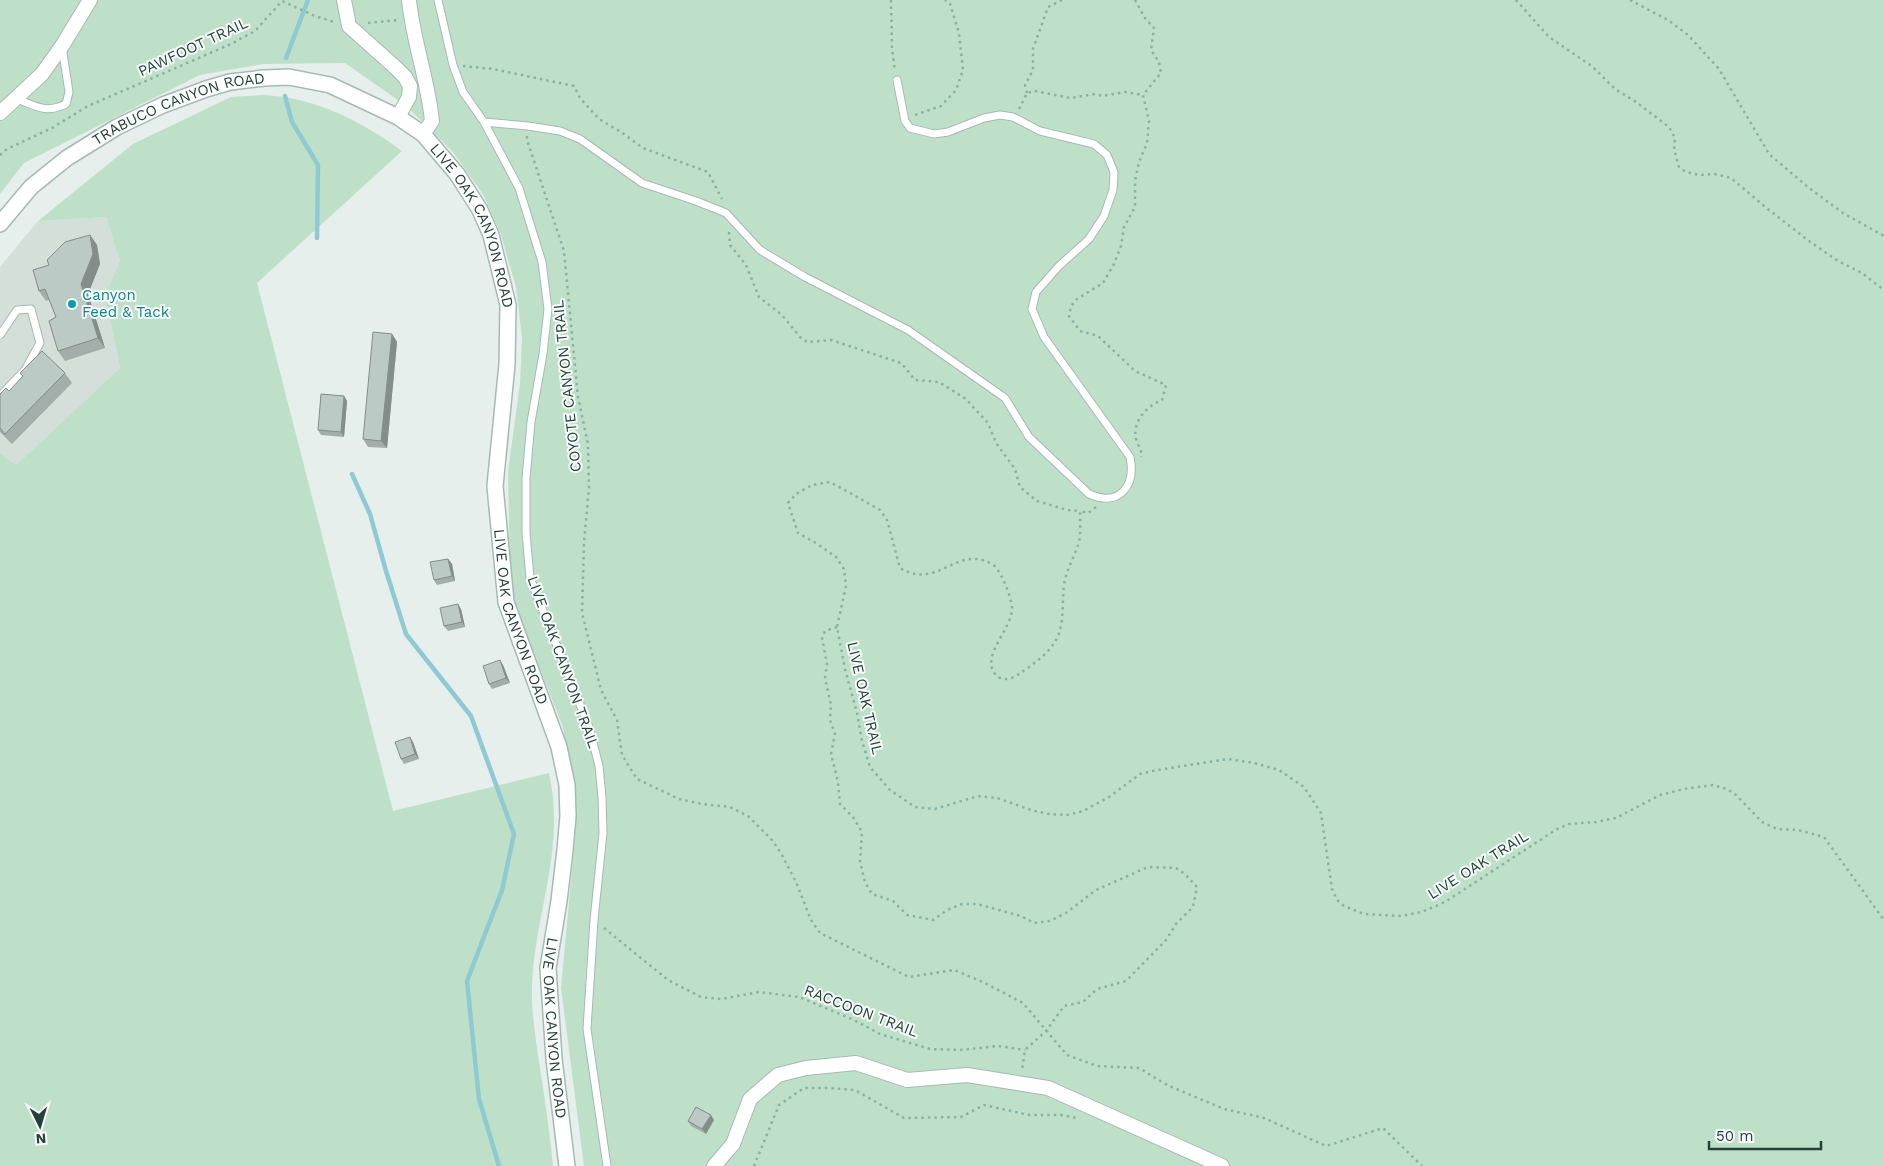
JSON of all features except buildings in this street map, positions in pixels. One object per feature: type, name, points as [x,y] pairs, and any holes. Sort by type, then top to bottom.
[{"type":"main road","name":"TRABUCO CANYON ROAD","points":[[0,224],[31,187],[67,158],[118,128],[164,105],[206,89],[230,82],[264,78],[289,78],[330,85],[383,109]]},
{"type":"main road","name":"LIVE OAK CANYON ROAD","points":[[383,109],[398,116],[423,134],[457,174],[480,210],[491,235],[508,305],[507,364],[494,486],[506,602],[559,747],[567,785],[565,850],[548,968],[554,1059],[568,1166]]},
{"type":"street","points":[[0,113],[42,74],[62,46],[90,0]]},
{"type":"street","points":[[344,0],[348,26],[400,72],[410,86],[409,98],[398,116]]},
{"type":"street","points":[[410,0],[411,18],[430,101],[432,121],[423,134]]},
{"type":"street","points":[[400,72],[422,66]]},
{"type":"street","points":[[714,1166],[733,1144],[750,1099],[778,1075],[806,1068],[856,1064],[907,1080],[967,1075],[1048,1088],[1222,1166]]},
{"type":"lane","name":"LIVE OAK CANYON TRAIL","points":[[438,0],[451,56],[463,92],[484,122],[519,188],[542,262],[548,309],[543,354],[531,422],[526,478],[526,533],[530,578],[589,727],[599,766],[603,833],[594,920],[587,1029],[607,1166]]},
{"type":"lane","points":[[17,99],[44,110],[56,109],[66,104],[69,92],[62,46]]},
{"type":"lane","points":[[484,122],[560,131],[580,139],[642,183],[726,213],[760,250],[805,278],[908,330],[1006,398],[1029,437],[1080,487],[1096,497],[1105,498],[1125,490],[1130,482],[1133,471],[1130,457],[1044,337],[1032,309],[1036,292],[1059,266],[1090,239],[1104,216],[1113,190],[1114,172],[1107,155],[1094,144],[1040,131],[1013,117],[984,118],[948,132],[934,134],[910,128],[905,121],[897,80]]},
{"type":"lane","points":[[0,335],[18,310],[32,309],[40,343],[25,370],[0,396]]},
{"type":"path","points":[[891,0],[892,48],[897,80]]},
{"type":"path","points":[[905,121],[921,112],[940,106],[956,90],[963,70],[959,33],[950,4],[945,0]]},
{"type":"path","points":[[1013,117],[1027,93],[1025,85],[1032,70],[1033,49],[1048,7],[1058,4],[1062,0]]},
{"type":"path","points":[[1135,0],[1145,18],[1154,28],[1152,50],[1159,62],[1161,73],[1143,95]]},
{"type":"path","points":[[1516,0],[1549,38],[1593,67],[1615,89],[1670,127],[1675,138],[1674,149],[1679,167],[1686,172],[1700,175],[1715,174],[1731,178],[1809,241],[1838,261],[1862,273],[1884,290]]},
{"type":"path","points":[[1630,0],[1668,20],[1688,35],[1718,69],[1769,154],[1809,188],[1844,213],[1884,236]]},
{"type":"path","name":"PAWFOOT TRAIL","points":[[0,155],[7,149],[52,128],[88,106],[231,44],[255,31],[282,1],[315,16],[348,26],[395,20]]},
{"type":"path","points":[[1027,93],[1035,91],[1071,98],[1125,92],[1143,95]]},
{"type":"path","points":[[1133,471],[1142,454],[1136,436],[1139,418],[1151,405],[1162,400],[1166,385],[1135,372],[1098,336],[1080,331],[1069,316],[1070,306],[1076,299],[1103,283],[1114,264],[1121,246],[1124,228],[1135,207],[1135,181],[1139,162],[1147,143],[1149,121],[1143,95]]},
{"type":"path","name":"COYOTE CANYON TRAIL","points":[[528,126],[527,140],[564,251],[578,397],[588,444],[589,488],[584,542],[582,613],[601,690],[617,720],[622,755],[637,779],[679,798],[730,808],[748,816],[773,841],[782,855],[796,882],[810,920],[820,933],[908,977],[954,970],[984,982],[1023,1003],[1067,1055],[1097,1066],[1139,1068],[1167,1085],[1224,1109],[1264,1118],[1326,1146],[1383,1128],[1422,1166]]},
{"type":"path","name":"LIVE OAK TRAIL","points":[[1105,498],[1088,513],[1080,512],[1079,540],[1064,584],[1060,632],[1048,652],[1013,678],[1004,680],[996,675],[991,667],[992,656],[1012,610],[1007,587],[995,565],[980,559],[962,560],[937,572],[923,576],[910,574],[900,568],[888,520],[880,510],[830,482],[812,485],[796,494],[788,503],[798,533],[836,557],[844,569],[846,586],[836,627],[870,767],[890,790],[915,807],[934,809],[978,796],[997,798],[1034,811],[1067,815],[1083,811],[1109,797],[1140,774],[1228,759],[1254,763],[1280,770],[1304,787],[1321,813],[1332,889],[1336,900],[1344,906],[1364,914],[1401,916],[1422,912],[1445,902],[1557,829],[1569,824],[1616,818],[1660,795],[1713,785],[1727,789],[1762,822],[1777,829],[1798,830],[1824,837],[1884,920]]},
{"type":"path","points":[[836,627],[825,631],[822,638],[827,664],[825,678],[832,705],[830,720],[836,734],[831,754],[838,782],[840,804],[853,817],[862,832],[860,862],[865,882],[872,894],[894,901],[907,915],[933,920],[947,910],[962,904],[977,904],[1021,916],[1034,923],[1050,921],[1066,913],[1096,890],[1148,867],[1176,868],[1185,874],[1197,887],[1193,907],[1176,924],[1166,940],[1126,981],[1097,989],[1083,1002],[1064,1006],[1046,1031],[1025,1050],[1020,1083]]},
{"type":"path","name":"RACCOON TRAIL","points":[[594,920],[668,980],[701,997],[721,999],[758,992],[798,997],[854,1020],[880,1034],[930,1049],[960,1050],[998,1046],[1025,1050]]},
{"type":"path","points":[[754,1166],[779,1105],[804,1088],[855,1090],[904,1118],[961,1117],[984,1105],[1029,1115],[1062,1115],[1096,1120],[1103,1114]]},
{"type":"shaded area","points":[[106,217],[120,261],[105,295],[120,368],[16,465],[0,453],[0,267],[38,221]]},
{"type":"green space","points":[[0,0],[1884,0],[1884,1166],[584,1166],[561,988],[576,827],[563,727],[516,609],[510,576],[508,472],[520,383],[522,338],[516,287],[501,235],[484,196],[453,152],[405,105],[345,63],[263,64],[200,75],[24,163],[0,194]]},
{"type":"green space","points":[[264,95],[295,99],[340,114],[366,127],[402,151],[257,283],[393,811],[549,773],[554,828],[548,880],[534,958],[532,995],[534,1026],[553,1166],[0,1166],[0,453],[16,465],[120,368],[105,295],[120,261],[106,217],[38,221],[133,144],[231,97]]},
{"type":"waterway","points":[[286,58],[308,0]]},
{"type":"waterway","points":[[285,96],[292,122],[318,165],[317,238]]},
{"type":"waterway","points":[[352,474],[370,514],[406,634],[471,716],[514,834],[502,890],[467,981],[479,1099],[499,1166]]},
{"type":"place","name":"Canyon Feed & Tack","points":[[72,304]]}]
